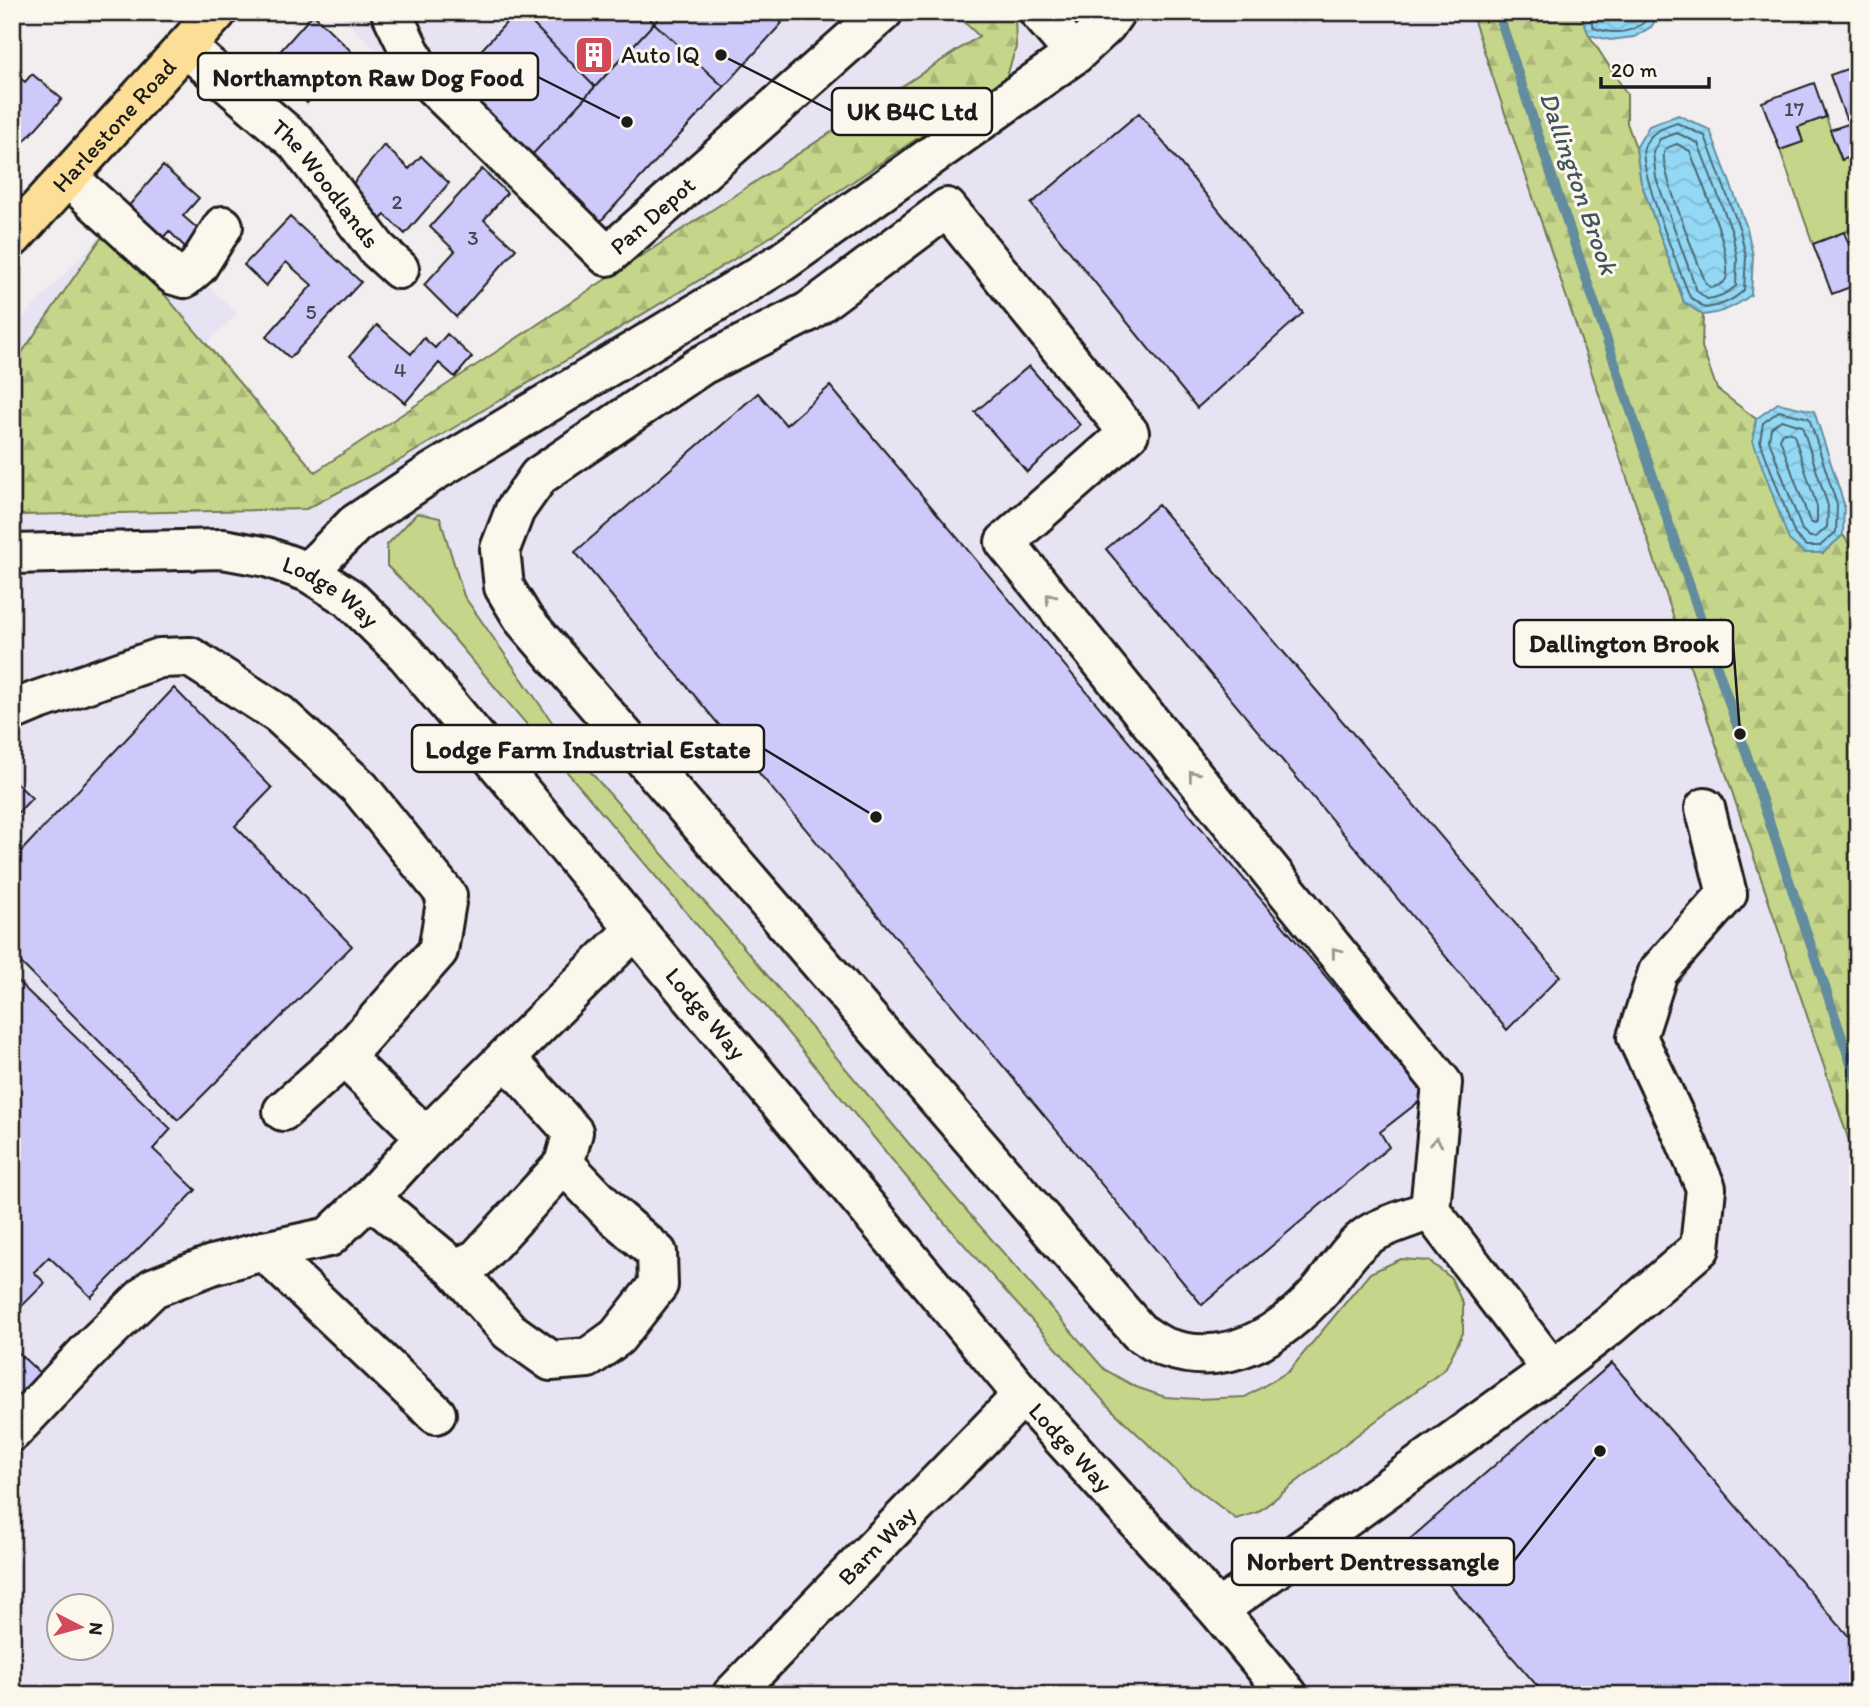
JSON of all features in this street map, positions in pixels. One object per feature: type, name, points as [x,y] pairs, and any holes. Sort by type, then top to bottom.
[{"type":"main road","name":"Harlestone Road","points":[[12,238],[217,12]]},
{"type":"street","name":"Pan Depot","points":[[391,12],[421,74],[607,256],[884,12]]},
{"type":"street","points":[[1039,12],[1075,54]]},
{"type":"street","points":[[308,572],[355,524],[433,472],[782,262],[1075,54],[1106,25],[1115,12]]},
{"type":"street","name":"The Woodlands","points":[[186,47],[296,142],[377,249],[398,269]]},
{"type":"street","points":[[68,177],[174,275],[184,278],[198,267],[223,226]]},
{"type":"street","points":[[1430,1210],[1370,1234],[1343,1259],[1321,1289],[1289,1321],[1255,1343],[1228,1353],[1196,1354],[1165,1348],[1139,1332],[524,620],[504,587],[499,549],[514,510],[539,476],[702,365],[808,312],[947,208],[1129,433],[1005,542],[1442,1083],[1430,1210],[1552,1370]]},
{"type":"street","name":"Lodge Way","points":[[12,554],[223,549],[267,557],[308,572],[349,598],[407,655],[1023,1395],[1218,1610],[1288,1695]]},
{"type":"street","points":[[12,711],[160,658],[190,657],[279,715],[360,789],[447,896],[438,951],[344,1057],[283,1111]]},
{"type":"street","points":[[1218,1610],[1552,1370],[1609,1326],[1700,1248],[1706,1188],[1637,1037],[1658,972],[1727,894],[1705,808]]},
{"type":"street","points":[[12,1432],[94,1345],[153,1288],[212,1265],[329,1237],[635,929]]},
{"type":"street","points":[[344,1057],[426,1137]]},
{"type":"street","points":[[456,1269],[477,1259],[564,1164],[573,1132],[506,1058]]},
{"type":"street","points":[[370,1198],[456,1269],[509,1331],[551,1361],[588,1358],[617,1336],[659,1285],[657,1253],[612,1214],[564,1164]]},
{"type":"street","points":[[264,1251],[436,1413]]},
{"type":"street","name":"Barn Way","points":[[732,1695],[1023,1395]]},
{"type":"shaded area","points":[[337,12],[1471,12],[1858,1168],[1858,1695],[12,1695],[12,329],[126,209],[238,314],[206,344],[315,472],[609,277]]},
{"type":"green space","points":[[954,12],[1015,14],[1016,47],[1006,79],[761,243],[397,462],[306,509],[21,515],[12,507],[12,367],[108,228],[315,472],[979,36]]},
{"type":"green space","points":[[1471,12],[1580,12],[1589,35],[1627,94],[1627,123],[1636,148],[1641,182],[1684,302],[1703,315],[1702,347],[1717,389],[1756,419],[1753,441],[1823,553],[1843,535],[1858,556],[1858,1168]]},
{"type":"green space","points":[[1826,117],[1841,160],[1858,154],[1858,227],[1813,244],[1780,150],[1802,142],[1798,127]]},
{"type":"green space","points":[[417,513],[440,518],[464,596],[573,752],[735,937],[921,1158],[1104,1369],[1136,1387],[1165,1397],[1245,1397],[1289,1371],[1370,1273],[1401,1259],[1429,1261],[1451,1278],[1463,1304],[1463,1333],[1445,1369],[1258,1512],[1236,1519],[1189,1483],[1107,1405],[936,1213],[759,998],[416,594],[387,566],[387,545]]},
{"type":"water","points":[[1580,12],[1661,12],[1651,27],[1634,37],[1610,40],[1589,35]]},
{"type":"water","points":[[1678,115],[1710,130],[1747,228],[1753,256],[1751,295],[1717,313],[1703,315],[1684,302],[1641,182],[1636,148],[1649,126]]},
{"type":"water","points":[[1778,403],[1814,411],[1844,504],[1843,535],[1823,553],[1804,553],[1789,540],[1753,441],[1756,419]]},
{"type":"building","points":[[516,12],[521,12],[595,87],[531,156],[453,81]]},
{"type":"building","name":"Auto IQ","points":[[521,12],[644,12],[654,23],[595,87]]},
{"type":"building","points":[[664,12],[771,12],[782,23],[724,87],[654,23]]},
{"type":"building","points":[[1757,12],[1788,12],[1761,22]]},
{"type":"building","points":[[313,14],[353,53],[307,103],[268,65]]},
{"type":"building","points":[[654,23],[724,87],[598,224],[531,156]]},
{"type":"building","points":[[1858,65],[1858,114],[1846,119],[1830,75]]},
{"type":"building","points":[[12,72],[25,82],[32,74],[62,99],[12,155]]},
{"type":"building","points":[[1814,83],[1826,117],[1798,127],[1803,142],[1780,150],[1762,102]]},
{"type":"building","points":[[1139,113],[1303,313],[1197,408],[1031,204]]},
{"type":"building","points":[[1848,124],[1858,154],[1842,160],[1830,130]]},
{"type":"building","points":[[384,145],[409,169],[421,156],[449,183],[405,234],[385,215],[380,220],[348,190]]},
{"type":"building","points":[[163,166],[199,198],[183,216],[198,229],[185,247],[169,231],[160,241],[126,209]]},
{"type":"building","points":[[482,169],[507,193],[484,220],[516,249],[456,317],[424,285],[455,251],[430,227]]},
{"type":"building","points":[[290,217],[361,282],[290,358],[266,337],[312,285],[286,262],[266,286],[244,265]]},
{"type":"building","points":[[1844,232],[1858,268],[1858,284],[1832,294],[1813,244]]},
{"type":"building","points":[[377,325],[411,354],[424,338],[435,348],[447,334],[472,357],[455,377],[439,363],[405,403],[350,356]]},
{"type":"building","points":[[1029,366],[1080,425],[1027,472],[975,412]]},
{"type":"building","points":[[830,386],[1426,1096],[1380,1132],[1389,1147],[1202,1305],[575,552],[758,393],[786,425]]},
{"type":"building","points":[[1158,505],[1560,976],[1507,1030],[1106,549]]},
{"type":"building","points":[[174,688],[272,788],[235,826],[352,946],[178,1120],[12,954],[12,861]]},
{"type":"building","points":[[12,779],[32,798],[12,819]]},
{"type":"building","points":[[12,976],[171,1129],[153,1149],[196,1190],[91,1297],[49,1257],[34,1272],[45,1283],[19,1309],[12,1303]]},
{"type":"building","points":[[12,1347],[44,1377],[12,1409]]},
{"type":"building","points":[[1612,1363],[1858,1647],[1858,1695],[1545,1695],[1410,1539]]},
{"type":"waterway","name":"Dallington Brook","points":[[1498,12],[1858,1085]]},
{"type":"place","name":"Auto IQ","points":[[594,55]]},
{"type":"place","name":"UK B4C Ltd","points":[[721,55]]},
{"type":"place","name":"Northampton Raw Dog Food","points":[[627,122]]},
{"type":"place","name":"Dallington Brook","points":[[1740,734]]},
{"type":"place","name":"Lodge Farm Industrial Estate","points":[[876,817]]},
{"type":"place","name":"Norbert Dentressangle","points":[[1600,1451]]}]
